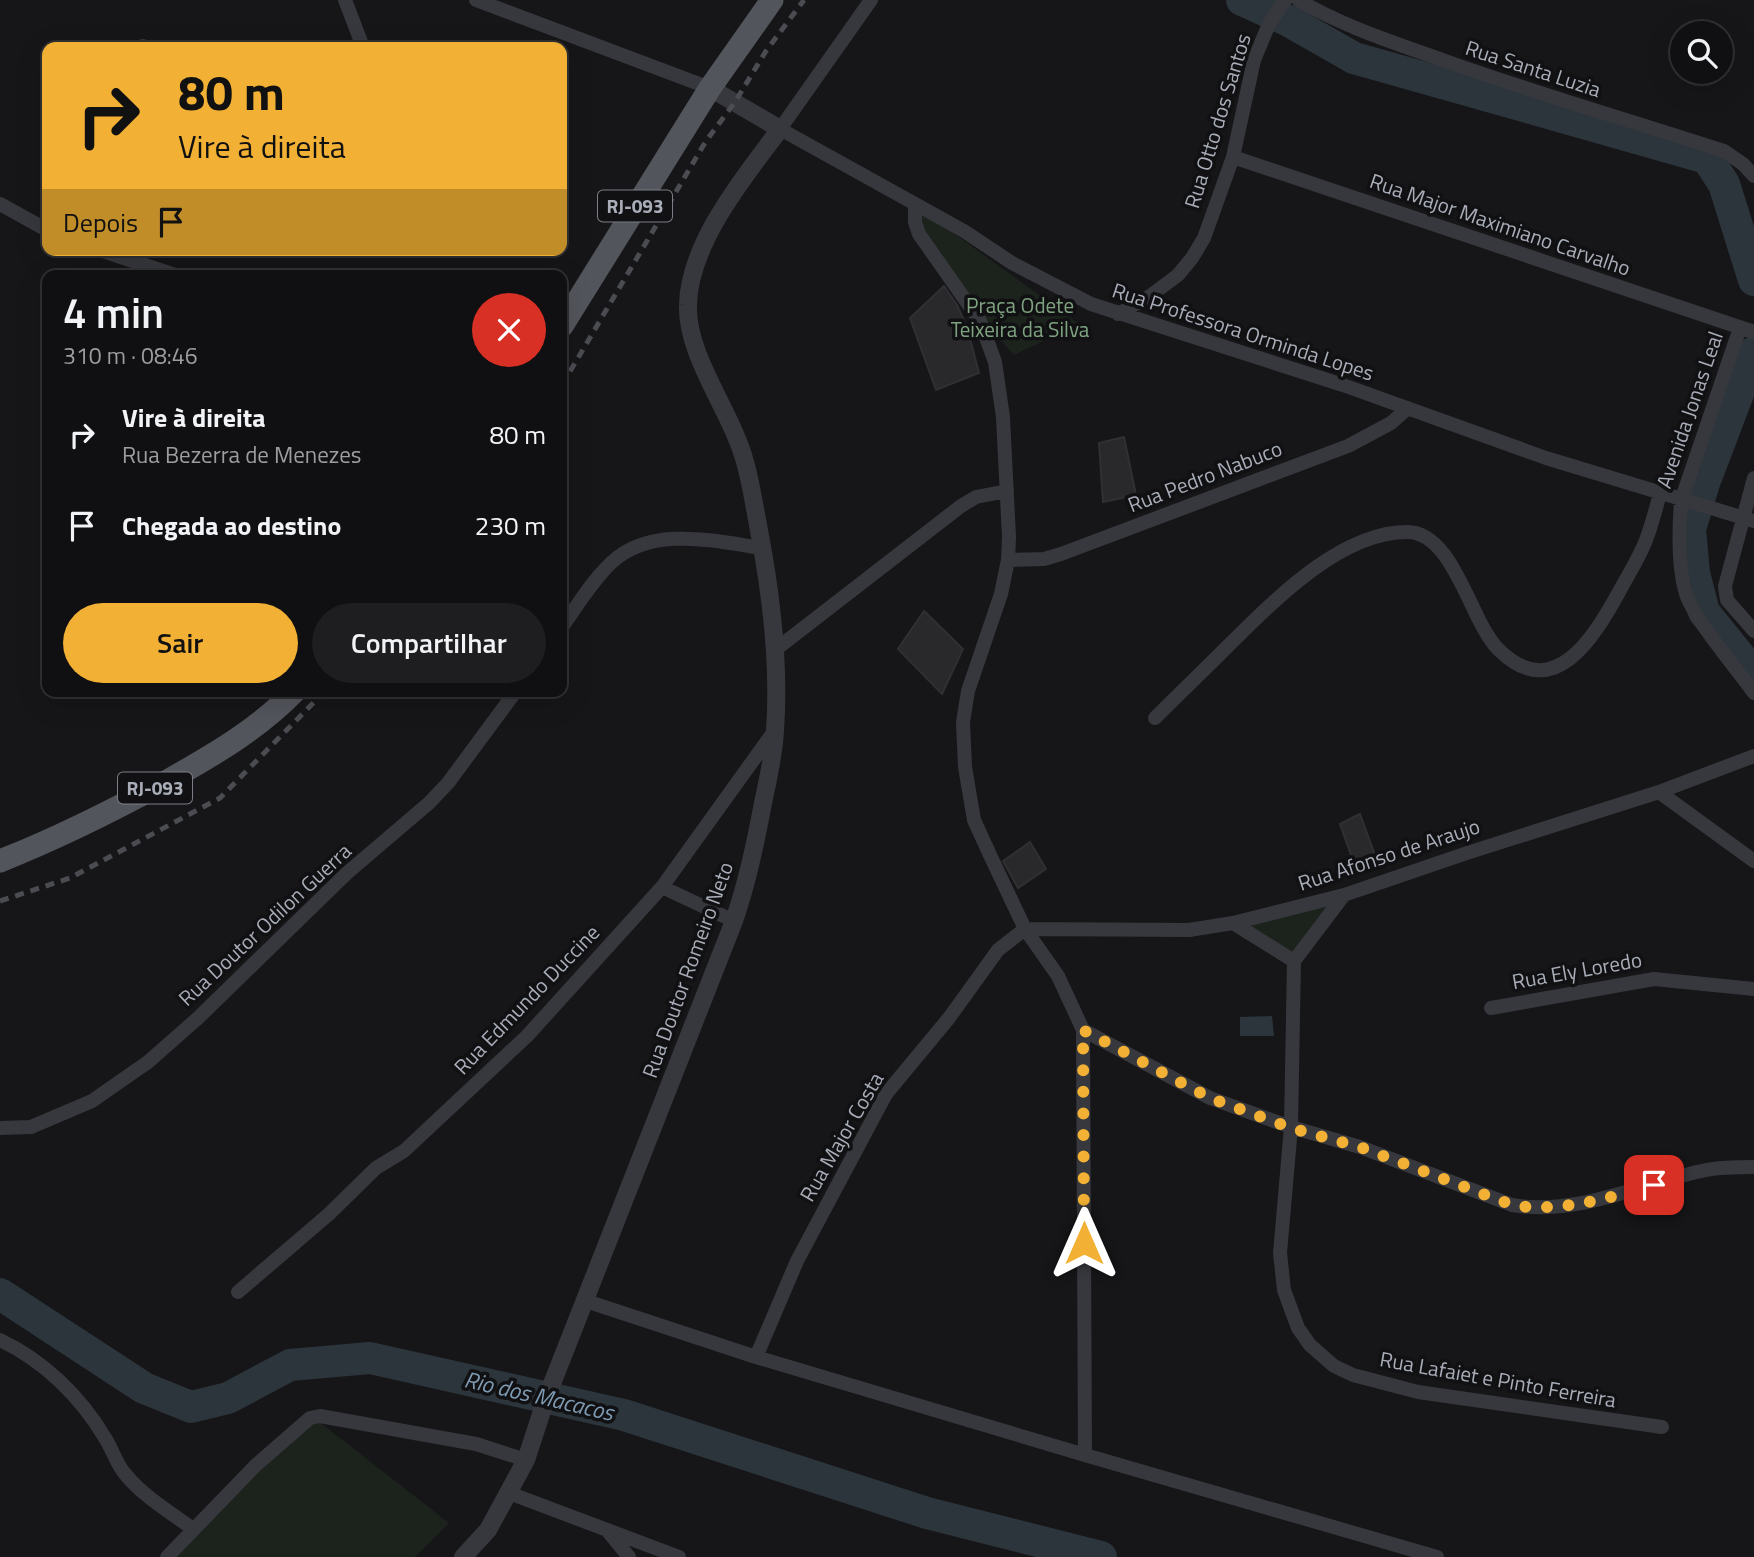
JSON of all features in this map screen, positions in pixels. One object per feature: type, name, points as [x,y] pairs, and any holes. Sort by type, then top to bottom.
[{"type":"main road","name":"RJ-093","points":[[567,318],[710,88],[772,0]]},
{"type":"main road","name":"RJ-093","points":[[0,860],[117,809],[243,736],[275,712],[289,697]]},
{"type":"street","points":[[345,0],[361,42]]},
{"type":"street","points":[[476,0],[710,88],[780,129],[871,0]]},
{"type":"street","name":"Rua Santa Luzia","points":[[1298,0],[1321,14],[1358,30],[1463,68],[1724,151],[1743,164],[1754,176]]},
{"type":"street","name":"Rua Otto dos Santos","points":[[1118,314],[1164,287],[1192,258],[1204,238],[1233,156],[1254,61],[1269,24],[1283,2]]},
{"type":"street","name":"Rua Professora Orminda Lopes","points":[[780,129],[1062,290],[1118,314],[1343,385],[1546,458],[1749,520]]},
{"type":"street","name":"Rua Doutor Romeiro Neto","points":[[488,1530],[526,1460],[546,1399],[734,921],[756,845],[775,730],[775,650],[762,548],[746,463],[731,422],[691,334],[687,305],[702,248],[712,228],[732,194],[780,129]]},
{"type":"street","name":"Rua Major Maximiano Carvalho","points":[[1233,156],[1749,331]]},
{"type":"street","points":[[0,204],[42,227]]},
{"type":"street","points":[[915,205],[915,222],[919,234],[980,321],[992,349],[1003,417],[1008,560],[1001,594],[968,691],[963,722],[965,767],[974,820],[1025,929],[1058,976],[1083,1030],[1085,1455]]},
{"type":"street","points":[[118,256],[159,270]]},
{"type":"street","name":"Avenida Jonas Leal","points":[[1749,331],[1686,502],[1681,546],[1686,594],[1697,614],[1754,693]]},
{"type":"street","name":"Rua Pedro Nabuco","points":[[1008,560],[1032,560],[1061,554],[1296,466],[1371,435],[1391,424],[1408,408]]},
{"type":"street","points":[[1754,478],[1749,520],[1725,586],[1727,600],[1754,631]]},
{"type":"street","points":[[775,650],[961,506],[976,497],[1007,491]]},
{"type":"street","points":[[1155,718],[1273,602],[1310,572],[1363,542],[1407,532],[1426,537],[1442,552],[1495,646],[1513,663],[1530,668],[1552,669],[1571,659],[1597,631],[1645,544],[1660,494]]},
{"type":"street","points":[[567,620],[612,561],[651,542],[673,538],[762,548]]},
{"type":"street","name":"Rua Doutor Odilon Guerra","points":[[0,1128],[31,1127],[92,1101],[148,1062],[198,1018],[347,873],[429,803],[448,783],[512,697]]},
{"type":"street","name":"Rua Edmundo Duccine","points":[[238,1292],[329,1214],[376,1168],[404,1150],[527,1036],[662,887],[775,730]]},
{"type":"street","name":"Rua Afonso de Araujo","points":[[1025,929],[1189,930],[1233,923],[1344,895],[1659,792],[1754,756]]},
{"type":"street","points":[[1659,792],[1754,861]]},
{"type":"street","points":[[662,887],[734,921]]},
{"type":"street","points":[[1233,923],[1294,961],[1344,895]]},
{"type":"street","name":"Rua Major Costa","points":[[756,1357],[797,1261],[886,1094],[949,1018],[998,950],[1025,929]]},
{"type":"street","name":"Rua Lafaiet e Pinto Ferreira","points":[[1294,961],[1291,1128],[1280,1253],[1284,1290],[1298,1328],[1310,1345],[1335,1366],[1353,1375],[1418,1392],[1662,1427]]},
{"type":"street","name":"Rua Ely Loredo","points":[[1491,1008],[1654,979],[1754,989]]},
{"type":"street","points":[[1083,1030],[1210,1098],[1291,1128],[1360,1147],[1512,1205],[1536,1209],[1614,1197],[1709,1170],[1754,1167]]},
{"type":"street","points":[[586,1301],[756,1357],[1437,1557]]},
{"type":"street","points":[[0,1340],[33,1359],[73,1395],[105,1437],[117,1463],[130,1480],[193,1530]]},
{"type":"street","points":[[167,1557],[255,1466],[310,1418],[320,1416],[476,1444],[526,1460]]},
{"type":"street","points":[[509,1493],[679,1557]]},
{"type":"street","points":[[607,1529],[629,1557]]},
{"type":"street","points":[[463,1557],[488,1530]]},
{"type":"street","points":[[483,1557],[488,1530]]},
{"type":"green space","name":"Praça Odete Teixeira da Silva","points":[[915,205],[1079,324],[1014,355],[947,283]]},
{"type":"green space","points":[[1336,898],[1296,953],[1247,928],[1270,917]]},
{"type":"green space","points":[[313,1417],[449,1523],[415,1557],[171,1557]]},
{"type":"shaded area","points":[[1272,1016],[1274,1036],[1240,1036],[1240,1017]]},
{"type":"building","points":[[944,286],[967,327],[979,373],[936,390],[910,318]]},
{"type":"building","points":[[1124,437],[1136,495],[1103,502],[1099,443]]},
{"type":"building","points":[[924,611],[963,649],[942,694],[898,649]]},
{"type":"building","points":[[1360,814],[1376,858],[1355,866],[1340,824]]},
{"type":"building","points":[[1030,842],[1046,869],[1018,888],[1003,861]]},
{"type":"waterway","points":[[1242,0],[1289,21],[1354,58],[1707,158],[1724,184],[1754,280]]},
{"type":"waterway","points":[[1754,352],[1704,483],[1690,529],[1694,573],[1704,612],[1754,674]]},
{"type":"waterway","name":"Rio dos Macacos","points":[[0,1294],[144,1388],[191,1407],[228,1398],[290,1365],[370,1358],[624,1415],[927,1513],[1101,1557]]},
{"type":"railway","points":[[567,377],[706,141],[804,0]]},
{"type":"railway","points":[[0,901],[70,878],[220,798],[319,697]]},
{"type":"route","points":[[1084,1243],[1083,1030],[1210,1098],[1291,1128],[1360,1147],[1512,1205],[1536,1209],[1555,1207],[1614,1197],[1654,1185]]}]
